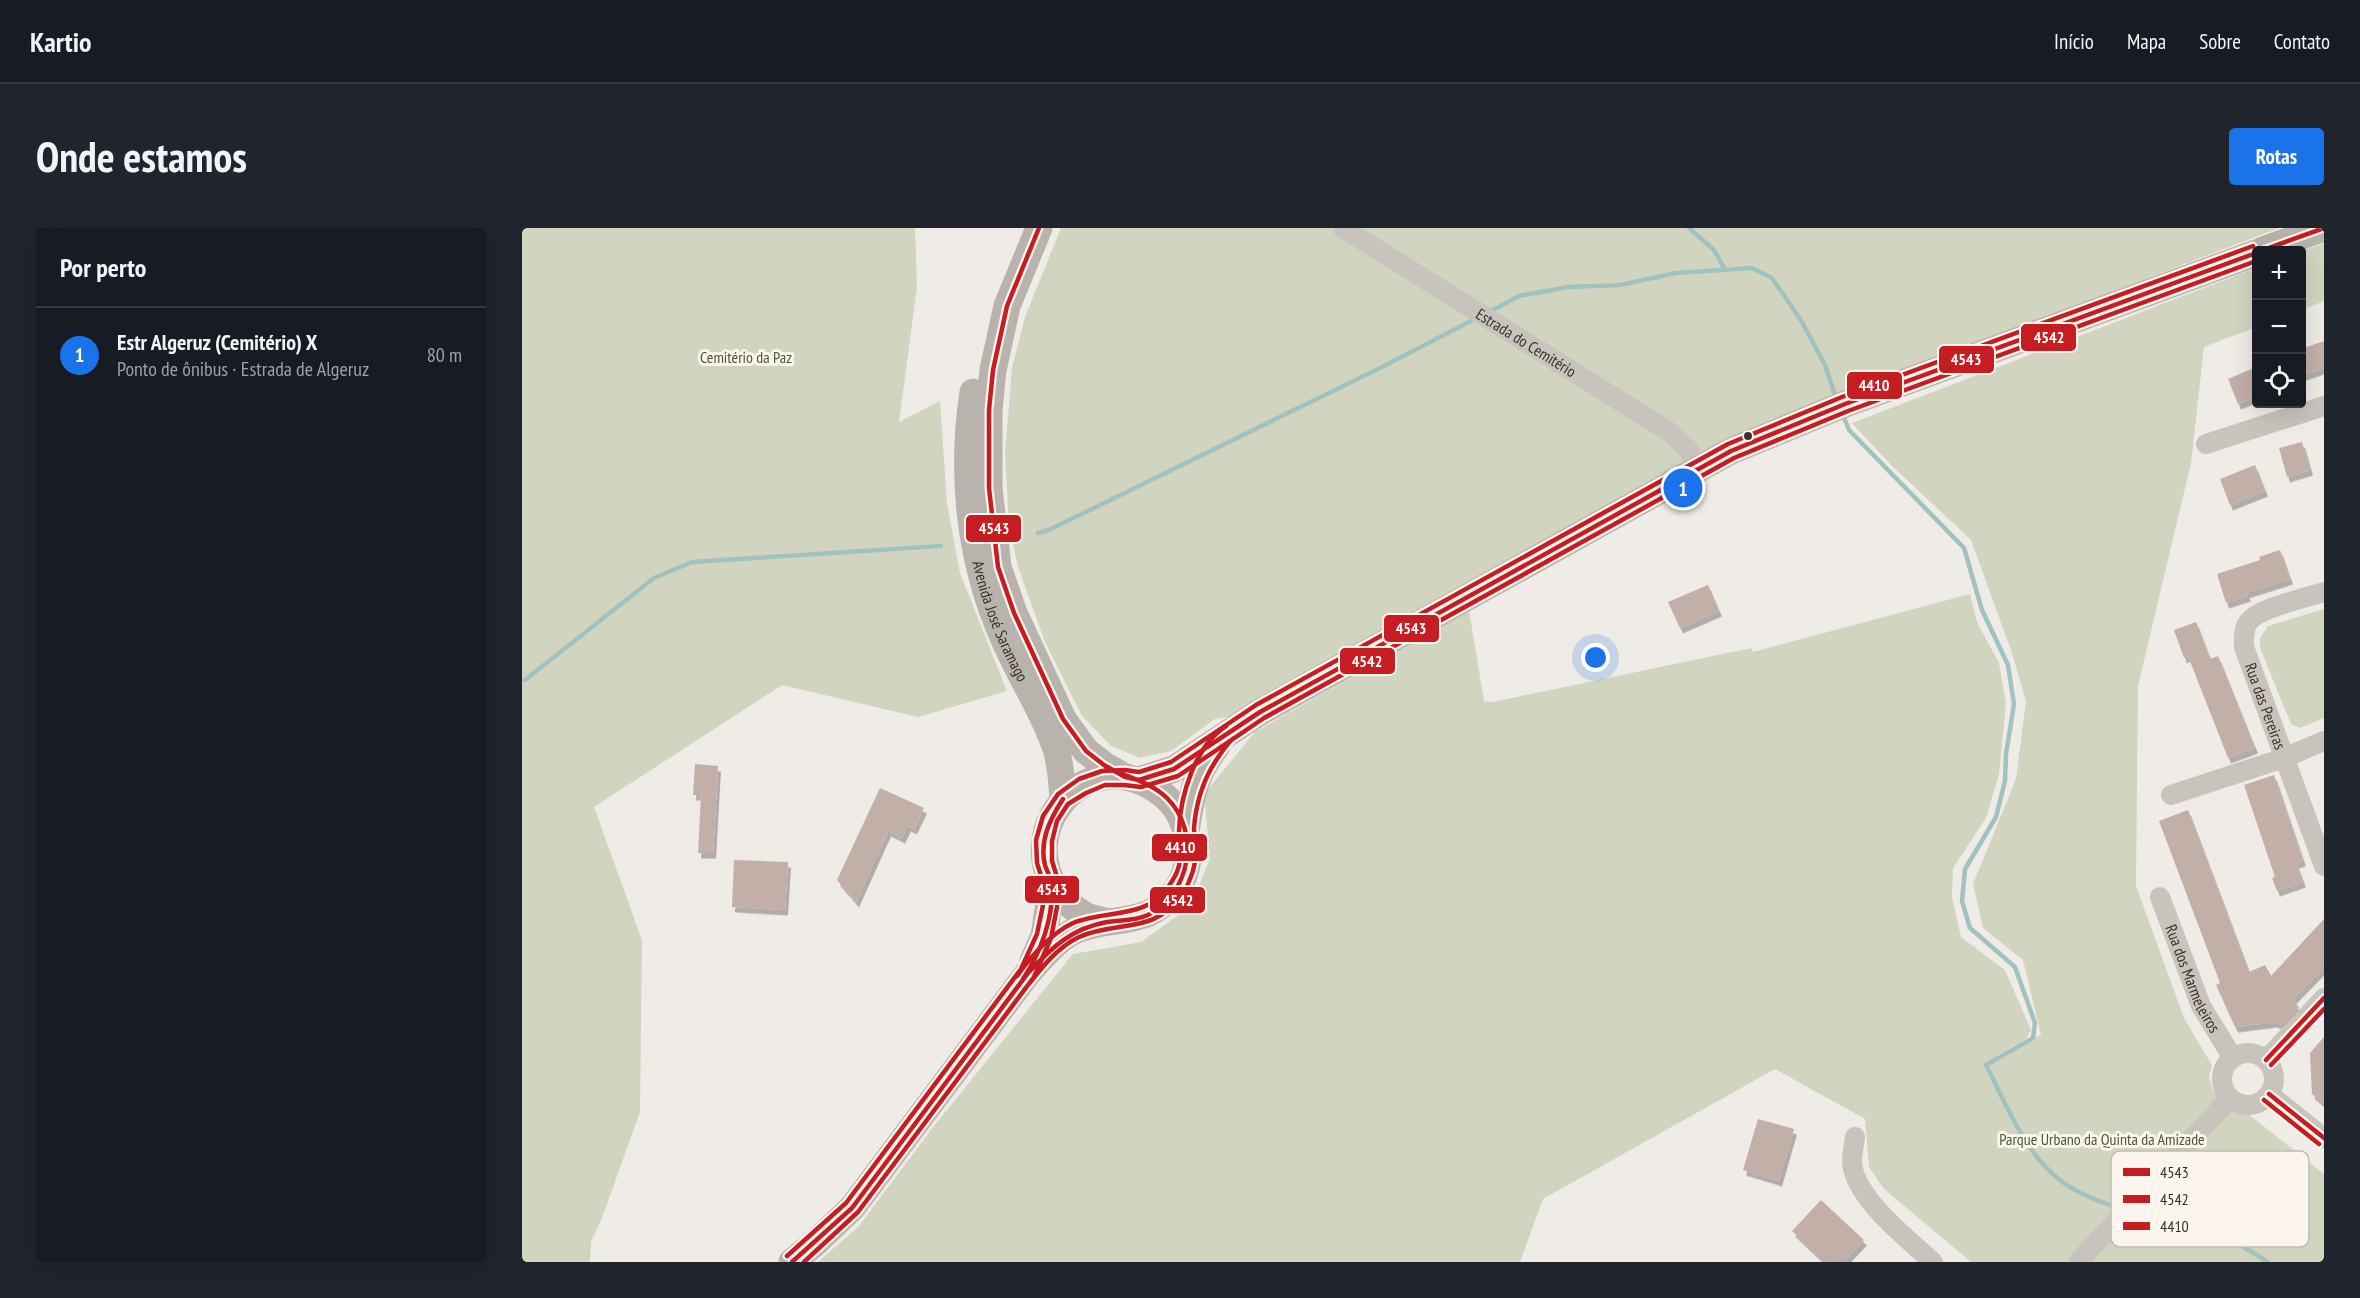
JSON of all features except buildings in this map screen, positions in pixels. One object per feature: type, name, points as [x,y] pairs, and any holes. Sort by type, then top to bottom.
[{"type":"main road","name":"Avenida José Saramago","points":[[1020,228],[991,302],[981,346],[970,411],[969,497],[980,573],[993,614],[1056,749],[1064,799]]},
{"type":"main road","name":"Avenida José Saramago","points":[[1039,228],[1007,306],[990,400],[987,450],[998,567],[1014,613],[1063,719],[1086,751],[1104,765],[1132,779]]},
{"type":"main road","points":[[2274,246],[2324,228]]},
{"type":"main road","points":[[1109,922],[1086,916],[1067,903],[1052,884],[1044,862],[1044,840],[1050,818],[1064,799],[1082,786],[1103,778],[1132,779],[1174,769],[1260,712],[1731,451],[1839,406],[2252,254]]},
{"type":"main road","points":[[1186,831],[1192,792],[1198,774],[1224,736]]},
{"type":"main road","points":[[792,1262],[852,1208],[1028,973],[1066,935],[1078,929],[1109,922],[1129,921],[1148,915],[1165,903],[1178,888],[1186,870],[1189,850],[1180,814],[1155,788],[1132,779]]},
{"type":"main road","points":[[1028,973],[1044,936],[1052,884]]},
{"type":"street","name":"Estrada do Cemitério","points":[[1342,228],[1668,431],[1688,449],[1698,468]]},
{"type":"street","points":[[2206,444],[2324,406]]},
{"type":"street","name":"Rua das Pereiras","points":[[2324,592],[2259,613],[2248,621],[2244,633],[2244,647],[2268,706],[2284,758],[2324,866]]},
{"type":"street","points":[[2171,795],[2284,758],[2324,741]]},
{"type":"street","name":"Rua dos Marmeleiros","points":[[2160,897],[2201,1006],[2233,1058]]},
{"type":"street","points":[[2266,1060],[2324,998]]},
{"type":"street","points":[[2247,1053],[2257,1054],[2266,1060],[2272,1068],[2274,1078],[2269,1094],[2259,1103],[2248,1105],[2238,1104],[2230,1098],[2221,1080],[2223,1070],[2233,1058],[2247,1053]]},
{"type":"street","points":[[2269,1094],[2324,1138]]},
{"type":"street","points":[[2180,1151],[2230,1098]]},
{"type":"street","points":[[1854,1137],[1852,1163],[1859,1182],[1872,1203],[1887,1221],[1933,1262]]},
{"type":"street","points":[[2078,1262],[2111,1226]]},
{"type":"green space","name":"Cemitério da Paz","points":[[522,228],[915,228],[917,287],[899,422],[940,401],[947,503],[960,573],[1007,691],[918,717],[782,685],[594,807],[642,940],[640,1112],[602,1218],[591,1242],[590,1262],[522,1262]]},
{"type":"green space","points":[[1061,228],[2279,228],[1842,395],[1243,715],[1215,719],[1171,751],[1140,758],[1111,746],[1082,716],[1045,642],[1018,567],[1009,525],[1005,453],[1012,368],[1025,317]]},
{"type":"green space","points":[[2324,243],[2324,301],[2306,308],[2306,300],[2306,250]]},
{"type":"green space","name":"Parque Urbano da Quinta da Amizade","points":[[2252,270],[2252,329],[2204,347],[2191,463],[2138,686],[2136,886],[2184,1018],[2212,1065],[2209,1077],[2214,1093],[2247,1113],[2295,1151],[2111,1151],[2111,1247],[2309,1247],[2309,1162],[2324,1174],[2324,1262],[1971,1262],[1883,1188],[1869,1167],[1865,1119],[1775,1069],[1543,1199],[1520,1262],[818,1262],[859,1226],[934,1126],[1073,954],[1141,942],[1191,906],[1210,858],[1204,794],[1255,732],[1469,610],[1484,701],[1493,702],[1751,648],[1753,652],[1970,594],[1977,622],[1999,663],[2006,704],[1999,774],[1986,818],[1953,868],[1952,897],[1961,937],[2005,970],[2031,1030],[2026,1039],[1993,1058],[2041,1035],[2023,960],[1983,928],[1973,884],[2016,779],[2026,701],[2012,653],[1971,540],[1890,464],[1852,423]]},
{"type":"green space","points":[[2324,609],[2324,718],[2300,728],[2291,724],[2260,648],[2260,638],[2268,626]]},
{"type":"waterway","points":[[1689,228],[1714,250],[1724,268]]},
{"type":"waterway","points":[[1493,310],[1519,296],[1569,287],[1620,285],[1676,273],[1752,268],[1772,278],[1802,322],[1825,365],[1836,398]]},
{"type":"waterway","points":[[1038,533],[1049,530],[1378,369],[1471,321]]},
{"type":"waterway","points":[[1843,415],[1849,430],[1964,548],[1982,610],[2008,665],[2014,704],[2006,754],[2005,781],[1996,817],[1965,869],[1962,901],[1970,928],[2015,967],[2035,1023],[2033,1038],[1986,1065],[2022,1136],[2046,1167],[2077,1191],[2111,1205]]},
{"type":"waterway","points":[[525,680],[654,578],[692,562],[941,546]]},
{"type":"waterway","points":[[2244,1247],[2268,1262]]},
{"type":"transit line","name":"4543","points":[[1039,228],[1007,306],[993,370],[989,410],[989,488],[998,567],[1014,613],[1063,719],[1086,751],[1125,777],[1139,780],[1174,769],[1260,712],[1731,451],[1845,404],[2252,254]]},
{"type":"transit line","name":"4543","points":[[2274,246],[2324,228]]},
{"type":"transit line","name":"4410","points":[[787,1256],[846,1203],[1021,969],[1037,934],[1043,905],[1044,885],[1037,863],[1036,840],[1043,816],[1058,794],[1079,779],[1102,771],[1139,772],[1171,762],[1256,705],[1728,444],[1842,397],[2252,246]]},
{"type":"transit line","name":"4542","points":[[804,1262],[858,1212],[1034,977],[1051,938],[1059,883],[1052,861],[1052,841],[1057,821],[1068,804],[1105,785],[1141,787],[1178,776],[1264,718],[1734,458],[1848,411],[2252,262]]},
{"type":"transit line","name":"4410","points":[[1017,976],[1042,946],[1073,923],[1149,905],[1168,887],[1179,866],[1180,817],[1191,773],[1206,746],[1226,726]]},
{"type":"transit line","name":"4542","points":[[1029,984],[1051,958],[1071,941],[1093,932],[1147,921],[1171,908],[1182,895],[1195,863],[1194,828],[1201,792],[1212,767],[1234,738]]},
{"type":"transit line","name":"4543","points":[[792,1262],[852,1208],[1028,973],[1045,955],[1063,940],[1083,929],[1148,915],[1163,905],[1174,892],[1182,877],[1187,844],[1178,812],[1161,792],[1106,767]]},
{"type":"transit line","name":"4543","points":[[1023,979],[1035,958],[1048,923],[1052,887],[1045,865],[1043,847],[1050,822],[1063,799]]},
{"type":"transit line","name":"4543","points":[[2266,1060],[2324,998]]},
{"type":"transit line","name":"4542","points":[[2271,1065],[2324,1009]]},
{"type":"transit line","name":"4543","points":[[2269,1094],[2324,1138]]},
{"type":"transit line","name":"4542","points":[[2264,1100],[2319,1144]]},
{"type":"place","name":"Estr Algeruz (Cemitério) X","points":[[1683,488]]}]
